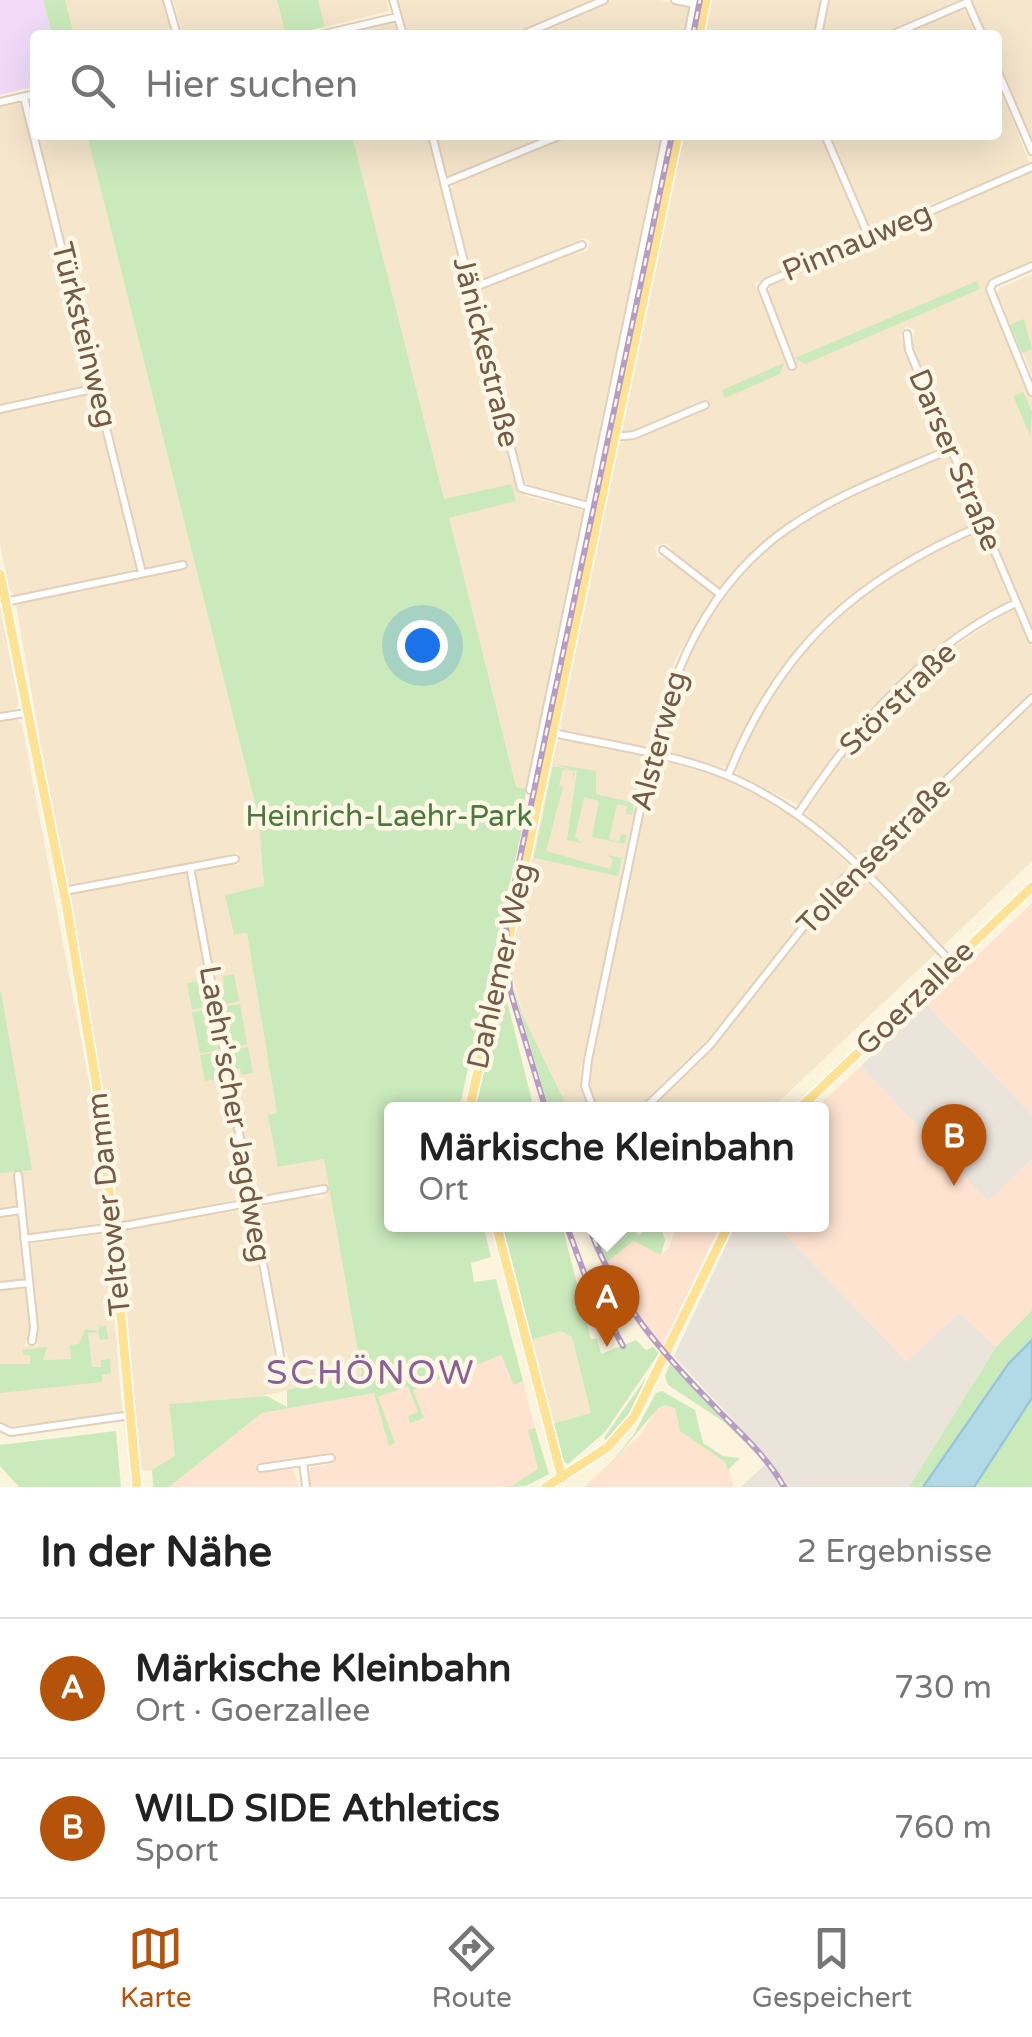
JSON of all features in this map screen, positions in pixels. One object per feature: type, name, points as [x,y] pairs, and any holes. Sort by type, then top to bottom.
[{"type":"main road","points":[[699,30],[700,3]]},
{"type":"main road","name":"Dahlemer Weg","points":[[471,1102],[540,763],[556,714],[562,657],[586,574],[594,508],[603,464],[614,437],[629,339],[640,315],[648,246],[671,140]]},
{"type":"main road","name":"Teltower Damm","points":[[0,574],[60,892],[58,900],[66,924],[101,1112],[137,1487]]},
{"type":"main road","name":"Goerzallee","points":[[806,1102],[1032,887]]},
{"type":"main road","points":[[498,1232],[562,1478]]},
{"type":"main road","points":[[546,1487],[608,1447],[634,1417],[725,1232]]},
{"type":"street","points":[[167,0],[176,30]]},
{"type":"street","points":[[393,0],[401,30]]},
{"type":"street","points":[[534,30],[604,0]]},
{"type":"street","points":[[675,0],[700,3],[690,30]]},
{"type":"street","points":[[819,30],[825,0]]},
{"type":"street","points":[[902,30],[967,1],[980,30]]},
{"type":"street","points":[[340,30],[397,16]]},
{"type":"street","points":[[1002,82],[1032,151]]},
{"type":"street","points":[[0,102],[30,95]]},
{"type":"street","name":"Türksteinweg","points":[[24,96],[30,120]]},
{"type":"street","name":"Türksteinweg","points":[[35,140],[142,573]]},
{"type":"street","name":"Jänickestraße","points":[[433,140],[521,488],[594,508]]},
{"type":"street","points":[[444,183],[548,140]]},
{"type":"street","points":[[827,140],[869,237]]},
{"type":"street","name":"Pinnauweg","points":[[792,366],[765,304],[764,284],[1032,167]]},
{"type":"street","points":[[470,289],[582,245]]},
{"type":"street","name":"Dahlemer Weg","points":[[603,464],[629,339],[628,312],[648,246]]},
{"type":"street","points":[[1032,266],[993,283],[990,289],[1032,392]]},
{"type":"street","points":[[628,312],[640,315]]},
{"type":"street","name":"Darser Straße","points":[[908,334],[909,350],[1032,639]]},
{"type":"street","points":[[0,409],[97,388]]},
{"type":"street","points":[[614,437],[634,435],[705,405]]},
{"type":"street","name":"Alsterweg","points":[[591,1102],[586,1070],[652,754],[679,663],[720,594],[758,553],[810,513],[951,449]]},
{"type":"street","name":"Dahlemer Weg","points":[[530,790],[540,763],[545,712],[562,657],[567,603],[578,552],[594,508]]},
{"type":"street","points":[[728,776],[765,698],[830,617],[905,561],[984,525]]},
{"type":"street","points":[[582,537],[593,540]]},
{"type":"street","points":[[663,550],[720,594]]},
{"type":"street","points":[[578,552],[590,554]]},
{"type":"street","points":[[6,602],[182,565]]},
{"type":"street","points":[[574,572],[586,574]]},
{"type":"street","points":[[570,592],[580,600]]},
{"type":"street","points":[[567,603],[580,600]]},
{"type":"street","name":"Störstraße","points":[[798,814],[844,749],[890,698],[948,648],[1016,603]]},
{"type":"street","name":"Tollensestraße","points":[[651,1102],[705,1050],[822,903],[858,864],[1032,698]]},
{"type":"street","points":[[545,712],[556,714]]},
{"type":"street","points":[[0,717],[26,713]]},
{"type":"street","points":[[552,733],[652,754],[728,776],[798,814],[858,864],[952,963]]},
{"type":"street","points":[[60,892],[234,859]]},
{"type":"street","name":"Laehr'scher Jagdweg","points":[[190,868],[281,1360]]},
{"type":"street","points":[[18,1175],[32,1341]]},
{"type":"street","points":[[24,1238],[113,1228],[324,1189]]},
{"type":"street","points":[[0,1213],[20,1210]]},
{"type":"street","points":[[0,1286],[29,1283]]},
{"type":"street","points":[[0,1427],[11,1432],[131,1416]]},
{"type":"street","points":[[261,1468],[331,1458]]},
{"type":"street","points":[[302,1462],[306,1487]]},
{"type":"shaded area","points":[[0,0],[43,0],[51,30],[30,30],[30,87],[0,95]]},
{"type":"shaded area","points":[[65,0],[164,0],[173,30],[73,30]]},
{"type":"shaded area","points":[[173,0],[277,0],[285,30],[182,30]]},
{"type":"shaded area","points":[[318,0],[386,0],[389,11],[325,27]]},
{"type":"shaded area","points":[[396,0],[597,0],[526,30],[405,30]]},
{"type":"shaded area","points":[[612,0],[660,0],[700,12],[696,30],[542,30]]},
{"type":"shaded area","points":[[709,0],[822,0],[816,30],[703,30]]},
{"type":"shaded area","points":[[830,0],[960,0],[890,30],[824,30]]},
{"type":"shaded area","points":[[971,0],[1032,0],[1032,141],[1002,72],[1002,30],[984,30]]},
{"type":"shaded area","points":[[961,9],[968,13],[975,30],[911,30]]},
{"type":"shaded area","points":[[392,21],[397,30],[353,30]]},
{"type":"shaded area","points":[[1002,94],[1030,164],[870,229],[832,140],[1002,140]]},
{"type":"shaded area","points":[[16,102],[24,107],[92,380],[86,387],[0,406],[0,105]]},
{"type":"shaded area","points":[[38,140],[88,140],[258,815],[264,887],[225,895],[247,932],[277,1113],[269,1115],[279,1167],[324,1159],[362,1375],[252,1398],[169,1404],[175,1456],[155,1471],[141,1470],[120,1237],[125,1230],[249,1209],[275,1362],[285,1365],[288,1356],[278,1338],[257,1208],[300,1196],[323,1198],[327,1191],[323,1186],[260,1198],[253,1192],[194,872],[229,863],[239,865],[238,852],[228,858],[72,887],[65,883],[16,604],[189,566],[187,562],[145,569]]},
{"type":"shaded area","points":[[353,140],[430,140],[516,486],[526,496],[595,514],[537,792],[516,788],[448,517],[515,501],[511,484],[444,500]]},
{"type":"shaded area","points":[[437,140],[542,140],[452,178],[445,173]]},
{"type":"shaded area","points":[[556,140],[673,140],[598,500],[593,504],[534,492],[521,481],[475,295],[479,289],[573,249],[577,254],[588,250],[590,241],[584,238],[475,283],[450,192],[453,184]]},
{"type":"shaded area","points":[[680,140],[824,140],[863,232],[858,238],[755,284],[791,372],[797,365],[767,294],[773,282],[1032,171],[1032,263],[985,286],[1032,400],[1032,632],[911,348],[915,330],[906,326],[900,336],[943,448],[804,511],[754,550],[719,588],[675,557],[668,543],[655,546],[657,557],[673,560],[715,595],[675,660],[651,743],[644,747],[563,730],[558,722],[616,445],[710,406],[705,399],[628,434],[621,431]]},
{"type":"shaded area","points":[[1032,274],[1032,375],[997,294],[1000,288]]},
{"type":"shaded area","points":[[89,393],[95,395],[138,567],[132,572],[16,596],[9,590],[0,544],[0,412]]},
{"type":"shaded area","points":[[945,455],[951,456],[977,518],[976,524],[900,561],[825,618],[773,680],[727,768],[659,749],[671,693],[702,626],[751,563],[811,516]]},
{"type":"shaded area","points":[[975,532],[985,537],[1010,601],[942,648],[869,716],[799,805],[738,775],[735,766],[755,722],[804,650],[846,607],[905,564]]},
{"type":"shaded area","points":[[0,605],[19,705],[10,713],[0,712]]},
{"type":"shaded area","points":[[1013,608],[1032,647],[1032,694],[864,854],[855,855],[808,815],[807,806],[850,747],[895,697],[955,646]]},
{"type":"shaded area","points":[[1032,703],[1032,861],[943,946],[869,869],[868,859]]},
{"type":"shaded area","points":[[16,719],[22,724],[94,1109],[107,1218],[100,1227],[33,1234],[27,1232],[20,1208],[0,1210],[0,721]]},
{"type":"shaded area","points":[[561,739],[642,756],[647,763],[580,1073],[586,1102],[564,1102],[524,1018],[509,964],[553,745]]},
{"type":"shaded area","points":[[661,760],[716,776],[769,801],[819,835],[849,866],[693,1058],[646,1102],[595,1102],[589,1089],[589,1068],[652,767]]},
{"type":"shaded area","points":[[189,873],[247,1197],[126,1223],[118,1215],[105,1100],[68,899],[72,893]]},
{"type":"shaded area","points":[[852,873],[861,874],[936,953],[778,1102],[656,1102],[713,1045]]},
{"type":"shaded area","points":[[1032,903],[1032,1115],[926,1004]]},
{"type":"shaded area","points":[[926,1004],[1032,1115],[1032,1159],[988,1201],[861,1066]]},
{"type":"shaded area","points":[[861,1066],[988,1200],[1032,1159],[1032,1310],[996,1347],[959,1314],[908,1363],[783,1232],[829,1232],[829,1102],[822,1102]]},
{"type":"shaded area","points":[[13,1214],[19,1219],[25,1274],[21,1281],[0,1283],[0,1215]]},
{"type":"shaded area","points":[[675,1232],[717,1232],[663,1346],[639,1320],[605,1264],[633,1241],[661,1255],[669,1248]]},
{"type":"shaded area","points":[[732,1232],[783,1232],[907,1362],[959,1313],[996,1347],[909,1487],[741,1487],[770,1460],[674,1356]]},
{"type":"shaded area","points":[[103,1234],[105,1244],[109,1244],[122,1411],[91,1419],[4,1426],[0,1423],[0,1289],[26,1289],[32,1329],[24,1346],[38,1346],[29,1244]]},
{"type":"shaded area","points":[[561,1331],[572,1337],[592,1413],[552,1424],[531,1340]]},
{"type":"shaded area","points":[[515,1352],[545,1466],[541,1475],[517,1487],[310,1487],[309,1468],[334,1463],[332,1453],[255,1464],[257,1473],[293,1469],[299,1487],[169,1487],[262,1413],[374,1393],[476,1358]]},
{"type":"shaded area","points":[[675,1407],[680,1431],[726,1462],[734,1487],[584,1487],[642,1433],[655,1410]]},
{"type":"green space","points":[[43,0],[65,0],[73,30],[51,30]]},
{"type":"green space","points":[[277,0],[318,0],[325,27],[285,30]]},
{"type":"green space","name":"Heinrich-Laehr-Park","points":[[88,140],[353,140],[444,499],[511,484],[516,501],[449,518],[516,787],[526,789],[523,825],[461,1102],[384,1102],[384,1232],[485,1232],[491,1257],[471,1263],[474,1282],[496,1279],[523,1381],[514,1385],[501,1355],[413,1390],[424,1418],[410,1423],[408,1416],[418,1412],[408,1386],[378,1397],[395,1443],[389,1446],[374,1393],[262,1413],[169,1487],[153,1487],[152,1470],[175,1456],[169,1404],[267,1396],[287,1407],[287,1390],[362,1375],[324,1159],[278,1167],[268,1115],[277,1113],[247,933],[234,934],[225,895],[264,886],[258,815]]},
{"type":"green space","points":[[977,281],[980,289],[805,364],[795,358]]},
{"type":"green space","points":[[1024,319],[1032,349],[1022,353],[1010,325]]},
{"type":"green space","points":[[630,342],[606,462],[602,461],[625,345]]},
{"type":"green space","points":[[784,363],[780,374],[725,398],[722,390]]},
{"type":"green space","points":[[1023,392],[1032,412],[1030,435],[1013,396]]},
{"type":"green space","points":[[554,764],[596,771],[596,794],[634,803],[632,815],[626,814],[627,806],[617,804],[609,839],[619,842],[621,834],[627,835],[625,844],[592,837],[599,801],[584,797],[575,837],[581,843],[567,840],[577,771]]},
{"type":"green space","points":[[553,766],[573,771],[563,769],[559,786],[563,787],[546,851],[610,869],[613,859],[607,855],[622,858],[618,876],[534,858]]},
{"type":"green space","points":[[234,974],[239,1001],[222,1005],[218,986],[224,985],[223,977]]},
{"type":"green space","points":[[509,974],[524,1018],[565,1102],[547,1102]]},
{"type":"green space","points":[[501,977],[532,1102],[474,1102]]},
{"type":"green space","points":[[199,981],[201,989],[207,988],[210,1006],[192,1010],[187,983]]},
{"type":"green space","points":[[0,992],[32,1170],[0,1173]]},
{"type":"green space","points":[[240,1004],[247,1044],[230,1048],[222,1007]]},
{"type":"green space","points":[[210,1009],[218,1050],[200,1053],[192,1012]]},
{"type":"green space","points":[[248,1047],[253,1073],[241,1075],[240,1068],[234,1069],[230,1050]]},
{"type":"green space","points":[[218,1052],[222,1071],[216,1072],[217,1079],[205,1081],[200,1055]]},
{"type":"green space","points":[[503,1232],[564,1232],[591,1339],[597,1339],[601,1354],[636,1340],[646,1350],[653,1347],[659,1353],[605,1432],[568,1464],[561,1460],[552,1424],[591,1413],[572,1337],[561,1331],[531,1340]]},
{"type":"green space","points":[[594,1232],[662,1232],[665,1240],[661,1255],[633,1241],[605,1264]]},
{"type":"green space","points":[[1032,1310],[1032,1340],[1009,1363],[923,1487],[909,1487],[996,1347]]},
{"type":"green space","points":[[99,1326],[106,1326],[108,1339],[100,1340],[98,1332],[88,1333],[92,1367],[101,1367],[101,1360],[110,1359],[111,1373],[102,1375],[102,1382],[0,1393],[0,1364],[30,1364],[30,1355],[23,1355],[23,1350],[47,1347],[43,1360],[71,1359],[70,1345],[79,1344],[85,1329],[99,1331]]},
{"type":"green space","points":[[670,1364],[767,1464],[724,1422],[668,1385],[665,1376]]},
{"type":"green space","points":[[645,1379],[648,1383],[628,1419],[607,1442],[604,1438]]},
{"type":"green space","points":[[662,1391],[695,1410],[703,1443],[723,1456],[740,1458],[728,1470],[725,1462],[680,1431],[675,1408],[665,1406],[656,1411],[607,1468],[634,1434],[656,1393]]},
{"type":"green space","points":[[1032,1398],[1032,1487],[974,1487]]},
{"type":"green space","points":[[535,1428],[549,1474],[526,1486],[510,1487],[538,1469],[528,1430]]},
{"type":"green space","points":[[116,1431],[121,1487],[19,1487],[0,1466],[0,1445]]},
{"type":"water","points":[[1032,1340],[1032,1398],[974,1487],[923,1487],[1009,1363]]},
{"type":"railway","points":[[694,30],[700,0]]},
{"type":"railway","points":[[544,1102],[510,990],[506,924],[671,140]]},
{"type":"railway","points":[[569,1232],[586,1278],[623,1346]]},
{"type":"railway","points":[[591,1232],[611,1276],[640,1322],[761,1454],[784,1487]]},
{"type":"place","name":"WILD SIDE Athletics","points":[[954,1186]]},
{"type":"place","name":"Märkische Kleinbahn","points":[[607,1347]]},
{"type":"district","name":"SCHÖNOW","points":[[371,1373]]}]
